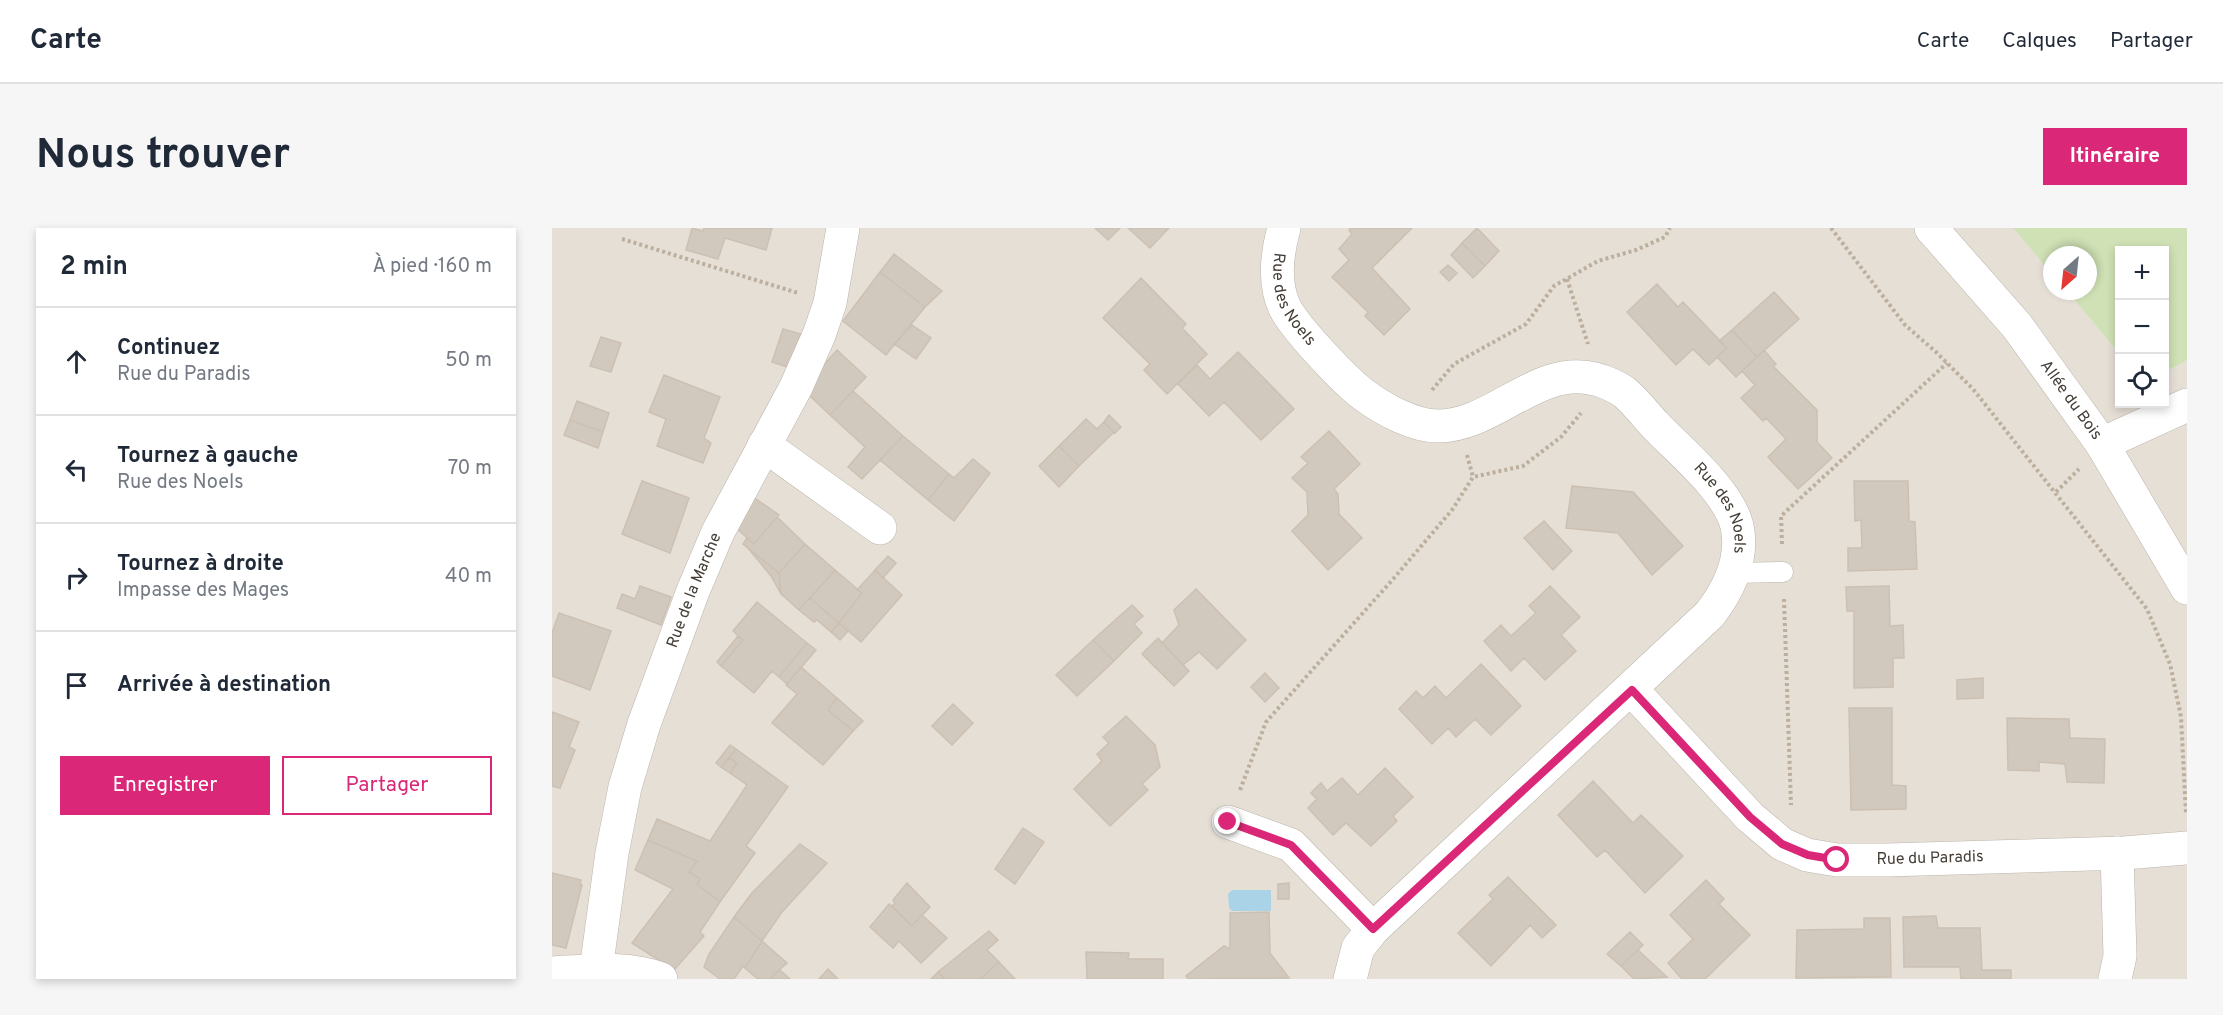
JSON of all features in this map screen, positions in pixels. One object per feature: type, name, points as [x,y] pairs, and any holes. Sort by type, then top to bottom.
[{"type":"street","name":"Rue de la Marche","points":[[596,970],[612,853],[625,787],[644,724],[693,591],[718,532],[796,387],[819,335],[830,303],[843,228]]},
{"type":"street","name":"Rue des Noels","points":[[1284,228],[1277,252],[1278,282],[1284,306],[1298,327],[1363,394],[1401,417],[1437,426],[1463,422],[1541,385],[1569,376],[1596,379],[1624,392],[1719,492],[1737,525],[1738,553],[1728,591],[1710,614],[1632,690],[1373,929],[1358,948],[1350,979]]},
{"type":"street","name":"Allée du Bois","points":[[1931,228],[2017,326],[2102,444],[2187,588]]},
{"type":"street","points":[[2102,444],[2187,405]]},
{"type":"street","points":[[764,445],[880,528]]},
{"type":"street","name":"Rue du Paradis","points":[[1632,690],[1750,817],[1782,844],[1792,849],[1837,860],[2117,853],[2187,848]]},
{"type":"street","points":[[1228,822],[1291,845],[1373,929]]},
{"type":"street","points":[[2115,979],[2120,956],[2117,853]]},
{"type":"street","points":[[552,973],[596,970],[642,972],[662,979]]},
{"type":"lane","points":[[1733,573],[1783,572]]},
{"type":"path","points":[[1417,421],[1431,391],[1454,364],[1526,324],[1554,286],[1598,261],[1636,250],[1665,237],[1670,228]]},
{"type":"path","points":[[1831,228],[1905,326],[1947,363],[1972,390],[2099,544],[2147,609],[2170,664],[2181,717],[2186,821]]},
{"type":"path","points":[[622,239],[830,303]]},
{"type":"path","points":[[1228,822],[1266,722],[1452,510],[1473,477],[1522,466],[1562,437],[1589,403],[1596,379],[1586,332],[1567,279]]},
{"type":"path","points":[[1792,849],[1781,516],[1947,363]]},
{"type":"shaded area","points":[[552,228],[2013,228],[2043,263],[2043,300],[2075,300],[2115,348],[2115,408],[2169,408],[2169,370],[2187,360],[2187,979],[552,979]]},
{"type":"green space","points":[[2013,228],[2187,228],[2187,360],[2169,370],[2169,246],[2115,246],[2115,348],[2075,300],[2097,300],[2097,246],[2043,246],[2043,263]]},
{"type":"water","points":[[1232,890],[1271,890],[1271,911],[1232,911],[1229,908],[1228,894]]},
{"type":"building","points":[[692,228],[703,231],[704,228],[772,228],[766,250],[725,238],[718,259],[686,250]]},
{"type":"building","points":[[1095,228],[1120,228],[1108,240]]},
{"type":"building","points":[[1128,228],[1169,228],[1150,248]]},
{"type":"building","points":[[1351,228],[1412,228],[1372,268],[1410,309],[1384,335],[1365,316],[1368,312],[1332,277],[1349,260],[1339,249],[1352,234],[1349,230]]},
{"type":"building","points":[[1477,228],[1499,251],[1485,266],[1462,243]]},
{"type":"building","points":[[1462,243],[1485,266],[1473,278],[1451,255]]},
{"type":"building","points":[[894,254],[942,291],[925,307],[880,272]]},
{"type":"building","points":[[1448,265],[1457,273],[1449,281],[1440,272]]},
{"type":"building","points":[[880,272],[925,307],[886,355],[843,321]]},
{"type":"building","points":[[1141,278],[1186,324],[1182,328],[1207,354],[1167,394],[1144,370],[1150,364],[1103,318]]},
{"type":"building","points":[[1657,284],[1678,307],[1683,302],[1727,348],[1709,365],[1693,349],[1676,365],[1627,312]]},
{"type":"building","points":[[1774,292],[1799,319],[1757,357],[1732,330]]},
{"type":"building","points":[[912,325],[931,338],[916,359],[894,344]]},
{"type":"building","points":[[783,329],[801,334],[790,368],[772,362]]},
{"type":"building","points":[[1732,330],[1757,357],[1736,377],[1717,357],[1727,348],[1719,341]]},
{"type":"building","points":[[601,337],[621,343],[611,372],[590,366]]},
{"type":"building","points":[[837,350],[866,377],[830,415],[808,394],[823,366]]},
{"type":"building","points":[[1764,350],[1776,364],[1773,366],[1817,410],[1817,442],[1832,458],[1798,489],[1768,457],[1786,439],[1766,418],[1763,421],[1741,398],[1755,385],[1742,371]]},
{"type":"building","points":[[1238,352],[1294,409],[1261,440],[1224,402],[1209,416],[1178,384],[1197,365],[1210,379]]},
{"type":"building","points":[[664,375],[720,397],[704,438],[711,443],[703,463],[657,446],[666,419],[649,412]]},
{"type":"building","points":[[853,391],[903,436],[862,479],[848,467],[865,447],[830,415]]},
{"type":"building","points":[[577,401],[609,413],[603,432],[570,420]]},
{"type":"building","points":[[1109,415],[1121,427],[1115,433],[1104,422]]},
{"type":"building","points":[[1086,419],[1097,429],[1104,422],[1114,432],[1079,466],[1059,446]]},
{"type":"building","points":[[570,420],[603,432],[598,448],[564,435]]},
{"type":"building","points":[[1329,431],[1360,464],[1334,489],[1338,494],[1339,514],[1362,538],[1328,570],[1292,531],[1308,515],[1307,492],[1292,478],[1308,463],[1301,457]]},
{"type":"building","points":[[903,436],[949,474],[928,500],[880,460]]},
{"type":"building","points":[[1059,446],[1079,466],[1059,487],[1039,466]]},
{"type":"building","points":[[973,459],[990,473],[954,521],[928,500],[949,474],[954,478]]},
{"type":"building","points":[[642,481],[689,498],[670,553],[622,534]]},
{"type":"building","points":[[1854,481],[1908,481],[1909,521],[1915,522],[1917,569],[1848,571],[1848,548],[1862,548],[1861,520],[1855,521]]},
{"type":"building","points":[[1572,486],[1633,492],[1683,546],[1652,575],[1618,533],[1566,528]]},
{"type":"building","points":[[753,497],[779,515],[754,544],[734,526]]},
{"type":"building","points":[[777,517],[805,544],[779,573],[743,544],[747,538],[754,544]]},
{"type":"building","points":[[1544,521],[1572,551],[1553,570],[1524,538]]},
{"type":"building","points":[[805,544],[835,570],[799,610],[781,594],[779,573]]},
{"type":"building","points":[[748,548],[779,573],[781,594],[771,576]]},
{"type":"building","points":[[888,556],[896,563],[883,578],[875,570]]},
{"type":"building","points":[[835,570],[862,593],[839,623],[810,598]]},
{"type":"building","points":[[875,570],[902,595],[861,642],[839,623],[862,593],[857,590]]},
{"type":"building","points":[[640,586],[671,597],[661,625],[617,608],[622,594],[635,599]]},
{"type":"building","points":[[1550,586],[1580,617],[1561,635],[1576,651],[1545,680],[1524,658],[1511,671],[1484,641],[1501,625],[1511,636],[1536,613],[1529,606]]},
{"type":"building","points":[[1889,586],[1890,626],[1903,625],[1904,658],[1893,658],[1893,687],[1854,688],[1854,611],[1847,611],[1846,587]]},
{"type":"building","points":[[1196,589],[1246,640],[1217,669],[1199,652],[1183,665],[1162,643],[1179,625],[1174,610]]},
{"type":"building","points":[[810,598],[839,623],[831,632],[817,620],[814,622],[799,610]]},
{"type":"building","points":[[757,602],[807,643],[779,677],[772,671],[754,693],[721,666],[743,640],[733,631]]},
{"type":"building","points":[[1132,605],[1143,616],[1134,624],[1142,633],[1114,661],[1093,640]]},
{"type":"building","points":[[559,613],[611,631],[590,690],[552,676],[552,633]]},
{"type":"building","points":[[839,623],[848,631],[840,640],[831,632]]},
{"type":"building","points":[[738,636],[743,640],[721,666],[717,662]]},
{"type":"building","points":[[1158,638],[1189,671],[1174,686],[1142,654]]},
{"type":"building","points":[[1093,640],[1114,661],[1077,696],[1056,675]]},
{"type":"building","points":[[807,643],[816,650],[787,684],[779,677]]},
{"type":"building","points":[[1481,664],[1521,706],[1491,735],[1475,719],[1456,737],[1448,728],[1432,744],[1399,709],[1416,691],[1423,698],[1435,686],[1446,698]]},
{"type":"building","points":[[801,667],[837,698],[828,710],[853,731],[823,765],[772,723],[797,694],[786,685]]},
{"type":"building","points":[[1265,673],[1279,688],[1265,702],[1251,687]]},
{"type":"building","points":[[1983,678],[1983,698],[1957,699],[1957,680]]},
{"type":"building","points":[[837,698],[863,721],[853,731],[828,710]]},
{"type":"building","points":[[953,704],[973,723],[952,745],[932,726]]},
{"type":"building","points":[[1849,708],[1892,708],[1892,785],[1906,786],[1906,809],[1851,810]]},
{"type":"building","points":[[552,712],[579,722],[569,747],[575,750],[560,788],[552,786]]},
{"type":"building","points":[[1126,716],[1155,745],[1160,767],[1142,784],[1148,790],[1110,826],[1074,789],[1102,761],[1097,754],[1109,743],[1103,737]]},
{"type":"building","points":[[2007,718],[2069,719],[2070,738],[2105,739],[2104,783],[2067,782],[2065,764],[2039,762],[2039,771],[2008,770]]},
{"type":"building","points":[[730,745],[736,749],[721,767],[716,763]]},
{"type":"building","points":[[736,749],[788,787],[746,846],[755,853],[720,902],[697,884],[700,879],[689,872],[697,861],[648,840],[657,819],[710,841],[747,785],[730,773],[737,763],[729,758]]},
{"type":"building","points":[[729,758],[737,763],[730,773],[721,767]]},
{"type":"building","points":[[1385,768],[1413,797],[1393,816],[1397,821],[1371,846],[1346,823],[1333,835],[1308,808],[1317,799],[1311,793],[1321,783],[1327,791],[1342,778],[1358,795]]},
{"type":"building","points":[[1593,781],[1633,823],[1641,815],[1683,856],[1645,893],[1605,850],[1597,857],[1558,815]]},
{"type":"building","points":[[1023,828],[1044,842],[1015,884],[995,869]]},
{"type":"building","points":[[648,840],[697,861],[689,872],[700,879],[697,884],[720,902],[700,932],[704,936],[674,970],[632,943],[673,889],[635,870]]},
{"type":"building","points":[[800,844],[827,863],[782,912],[762,941],[734,917],[752,893]]},
{"type":"building","points":[[552,873],[581,880],[580,885],[582,885],[566,948],[552,945]]},
{"type":"building","points":[[1508,877],[1556,925],[1542,938],[1530,925],[1491,966],[1458,933],[1493,899],[1489,895]]},
{"type":"building","points":[[1706,880],[1724,899],[1719,904],[1750,935],[1705,979],[1682,979],[1668,963],[1693,939],[1670,915]]},
{"type":"building","points":[[907,883],[930,907],[912,926],[892,906],[895,903],[893,900]]},
{"type":"building","points":[[1289,883],[1289,899],[1278,899],[1278,884]]},
{"type":"building","points":[[889,904],[912,926],[922,915],[947,938],[921,963],[899,941],[893,948],[870,927]]},
{"type":"building","points":[[1269,912],[1270,953],[1289,978],[1188,979],[1186,976],[1224,946],[1230,949],[1230,913]]},
{"type":"building","points":[[1936,916],[1938,928],[1980,928],[1982,970],[2011,970],[2011,979],[1961,979],[1960,967],[1904,967],[1903,917]]},
{"type":"building","points":[[734,917],[762,941],[745,968],[743,966],[734,979],[720,979],[704,967],[709,954]]},
{"type":"building","points":[[1864,918],[1890,918],[1891,977],[1796,978],[1797,930],[1864,929]]},
{"type":"building","points":[[989,931],[998,940],[987,950],[999,962],[980,979],[945,979],[938,972]]},
{"type":"building","points":[[1630,932],[1643,945],[1621,966],[1607,954]]},
{"type":"building","points":[[762,941],[787,963],[769,979],[758,979],[745,968]]},
{"type":"building","points":[[1638,950],[1667,977],[1634,979],[1621,966]]},
{"type":"building","points":[[1086,952],[1129,953],[1128,959],[1163,959],[1163,979],[1087,979]]},
{"type":"building","points":[[999,962],[1015,979],[980,979]]},
{"type":"building","points":[[828,969],[838,979],[819,979]]},
{"type":"building","points":[[780,970],[790,979],[769,979]]},
{"type":"building","points":[[938,972],[945,979],[931,979]]},
{"type":"route","points":[[1228,822],[1291,845],[1373,929],[1632,690],[1750,817],[1782,844],[1808,855],[1837,860]]}]
